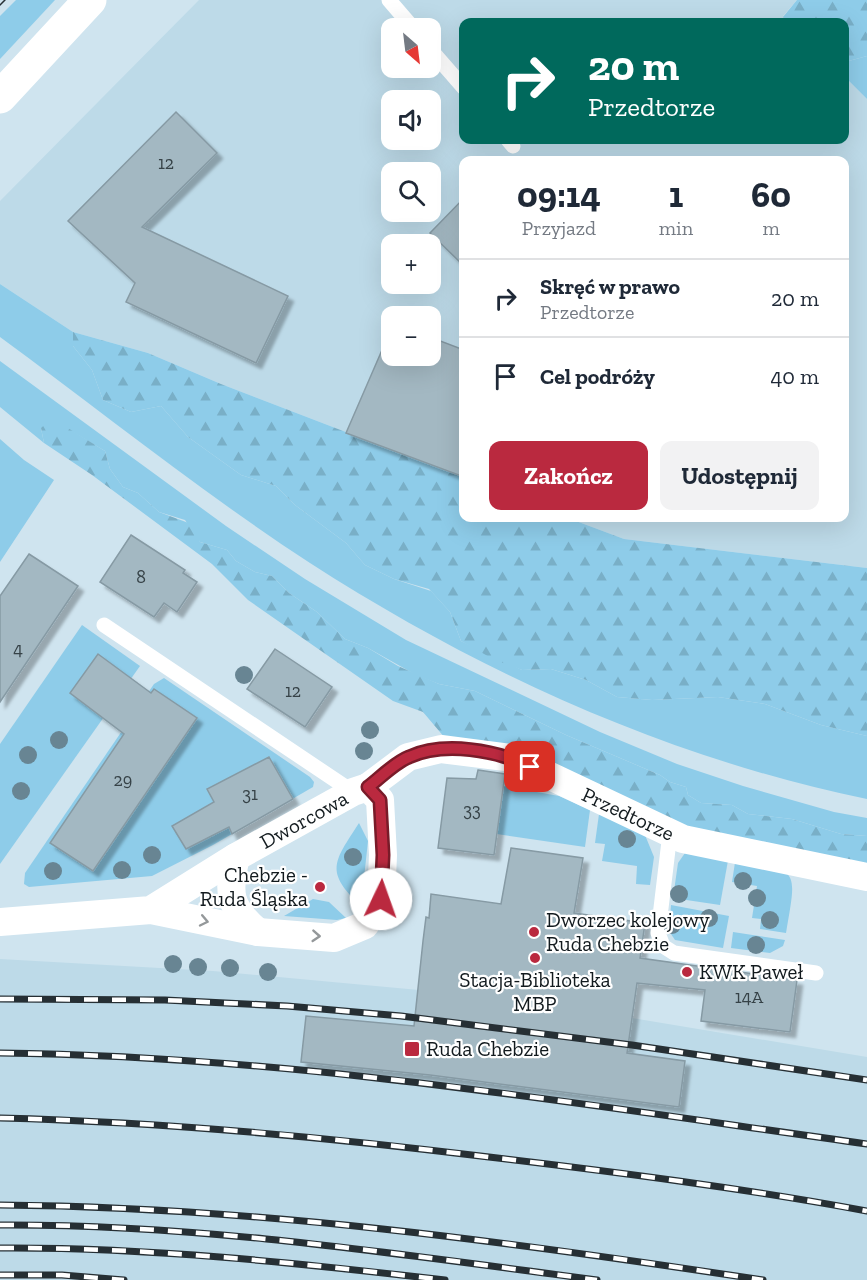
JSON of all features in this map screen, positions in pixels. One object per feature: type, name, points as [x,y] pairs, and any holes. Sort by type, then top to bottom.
[{"type":"main road","points":[[0,97],[90,0]]},
{"type":"street","name":"Przedtorze","points":[[361,790],[408,757],[441,749],[512,758],[683,839],[867,877]]},
{"type":"street","name":"Dworcowa","points":[[0,922],[150,910],[258,932],[334,938],[365,925],[381,899],[383,855],[380,800],[361,790],[236,857],[150,910]]},
{"type":"street","name":"Dworcowa","points":[[236,857],[231,878],[231,894],[242,919],[258,932]]},
{"type":"lane","points":[[389,0],[404,18]]},
{"type":"lane","points":[[441,61],[459,81]]},
{"type":"lane","points":[[104,625],[361,790]]},
{"type":"lane","points":[[670,833],[658,933],[663,946],[674,953],[816,973]]},
{"type":"shaded area","points":[[199,0],[797,0],[783,16],[785,18],[459,18],[459,144],[849,144],[849,81],[867,99],[867,568],[624,539],[579,522],[849,522],[849,156],[459,156],[459,475],[221,384],[148,353],[73,332],[0,284],[0,201]]},
{"type":"shaded area","points":[[0,959],[213,971],[419,990],[632,1018],[867,1057],[867,1280],[0,1280]]},
{"type":"green space","points":[[16,0],[55,0],[0,59],[0,16]]},
{"type":"green space","points":[[797,0],[867,0],[867,56],[849,61],[849,18],[783,17]]},
{"type":"green space","points":[[867,56],[867,99],[849,81],[849,61]]},
{"type":"green space","points":[[0,284],[73,332],[73,346],[92,370],[103,400],[131,412],[161,406],[188,437],[241,475],[276,486],[295,505],[346,543],[365,565],[394,579],[431,591],[450,612],[461,641],[522,670],[551,669],[586,680],[617,697],[652,700],[718,697],[765,704],[821,725],[867,736],[867,799],[793,782],[648,735],[578,707],[509,675],[441,641],[375,603],[270,537],[0,337]]},
{"type":"green space","points":[[73,332],[148,353],[221,384],[459,475],[459,522],[579,522],[624,539],[867,568],[867,736],[821,725],[765,704],[718,697],[652,700],[617,697],[586,680],[551,669],[522,670],[493,659],[461,641],[450,612],[429,589],[394,579],[365,565],[346,543],[295,505],[276,486],[241,475],[188,437],[161,406],[131,412],[103,400],[92,370],[73,346]]},
{"type":"green space","points":[[0,361],[226,526],[305,579],[406,640],[600,732],[677,764],[834,812],[867,818],[867,836],[841,834],[792,819],[748,814],[732,805],[701,803],[688,795],[686,787],[670,782],[660,775],[566,735],[475,691],[439,684],[416,675],[368,648],[345,639],[317,612],[289,593],[272,576],[255,572],[236,561],[227,550],[200,542],[185,520],[159,512],[138,493],[123,487],[110,469],[105,451],[63,426],[41,428],[44,443],[0,407]]},
{"type":"green space","points":[[49,421],[63,425],[105,451],[110,469],[123,487],[138,493],[159,512],[194,525],[200,542],[227,550],[236,561],[255,572],[272,576],[289,593],[317,612],[345,639],[368,648],[398,666],[439,684],[475,691],[566,735],[660,775],[670,782],[686,787],[688,795],[701,803],[732,805],[748,814],[792,819],[841,834],[867,836],[867,868],[700,832],[445,738],[423,712],[393,701],[248,600],[212,564],[92,475],[44,443],[41,428]]},
{"type":"green space","points":[[0,439],[24,460],[54,480],[0,562]]},
{"type":"green space","points":[[82,625],[140,666],[0,864],[0,744]]},
{"type":"green space","points":[[164,678],[310,777],[314,782],[313,787],[213,845],[152,876],[29,887],[24,884],[25,873],[154,684]]},
{"type":"green space","points":[[504,786],[559,796],[590,810],[585,847],[497,834]]},
{"type":"green space","points":[[599,814],[645,835],[654,857],[650,885],[636,884],[637,866],[602,861],[605,844],[595,843]]},
{"type":"green space","points":[[359,823],[368,841],[361,906],[342,884],[337,866],[339,857]]},
{"type":"green space","points":[[685,853],[729,855],[720,905],[673,898],[678,863]]},
{"type":"green space","points":[[736,856],[783,870],[789,876],[792,896],[786,933],[760,929],[761,919],[752,918],[757,886],[732,882]]},
{"type":"green space","points":[[313,899],[329,902],[346,918],[337,920],[284,916]]},
{"type":"green space","points":[[671,905],[729,916],[723,948],[675,940],[669,931]]},
{"type":"green space","points":[[733,932],[785,940],[783,946],[770,953],[731,948]]},
{"type":"building","points":[[176,112],[217,153],[142,227],[288,296],[256,363],[126,302],[135,283],[68,221]]},
{"type":"building","points":[[459,203],[459,261],[441,244],[441,234],[431,234]]},
{"type":"building","points":[[441,341],[459,348],[459,475],[346,433],[381,352],[381,366],[441,366]]},
{"type":"building","points":[[131,535],[185,570],[183,573],[197,582],[177,612],[164,603],[154,617],[100,582]]},
{"type":"building","points":[[29,554],[78,586],[0,702],[0,596]]},
{"type":"building","points":[[275,649],[332,687],[305,727],[247,689]]},
{"type":"building","points":[[98,654],[151,693],[154,689],[197,718],[93,871],[50,843],[124,734],[70,693]]},
{"type":"building","points":[[269,757],[293,799],[232,834],[229,827],[186,849],[172,826],[214,802],[207,789]]},
{"type":"building","points":[[478,770],[505,774],[494,855],[438,848],[447,778],[476,779]]},
{"type":"building","points":[[511,848],[583,858],[574,913],[645,923],[640,958],[797,980],[790,1032],[701,1021],[705,990],[637,983],[627,1053],[685,1061],[679,1107],[430,1075],[301,1062],[306,1016],[414,1026],[426,917],[429,918],[431,894],[501,904]]},
{"type":"tram line","points":[[0,5],[5,0]]},
{"type":"railway","points":[[0,999],[165,1000],[287,1006],[401,1016],[632,1045],[867,1080]]},
{"type":"railway","points":[[0,1053],[109,1056],[326,1073],[543,1098],[867,1144]]},
{"type":"railway","points":[[0,1118],[184,1127],[367,1143],[679,1181],[867,1211]]},
{"type":"railway","points":[[0,1205],[191,1212],[383,1229],[763,1280]]},
{"type":"railway","points":[[0,1225],[75,1226],[225,1235],[374,1251],[597,1280]]},
{"type":"railway","points":[[0,1248],[167,1253],[279,1262],[445,1280]]},
{"type":"railway","points":[[0,1275],[62,1275],[124,1280]]},
{"type":"place","name":"Chebzie - Ruda Śląska","points":[[320,887]]},
{"type":"place","name":"Dworzec kolejowy Ruda Chebzie","points":[[534,932]]},
{"type":"place","name":"Stacja-Biblioteka MBP","points":[[535,958]]},
{"type":"place","name":"KWK Paweł","points":[[687,972]]},
{"type":"place","name":"Ruda Chebzie","points":[[412,1049]]},
{"type":"route","points":[[381,899],[383,855],[380,800],[368,787],[408,757],[441,749],[512,758],[530,767]]}]
